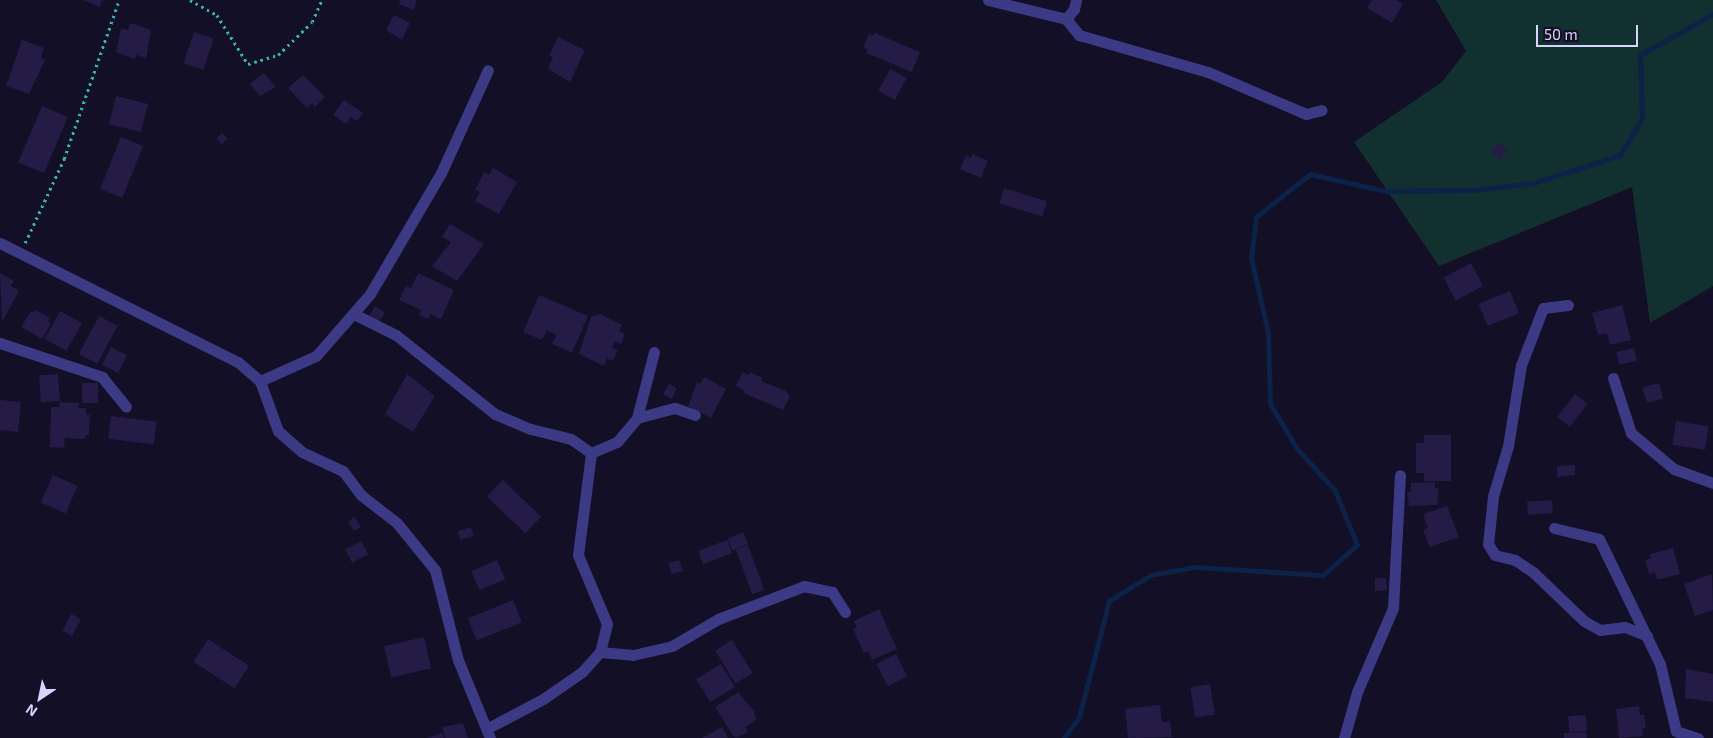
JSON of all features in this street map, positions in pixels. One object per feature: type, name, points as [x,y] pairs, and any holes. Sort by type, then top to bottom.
[{"type":"street","points":[[988,0],[1066,19],[1080,34],[1208,72],[1306,114],[1322,110]]},
{"type":"street","points":[[1066,19],[1074,9],[1076,0]]},
{"type":"street","points":[[260,381],[316,356],[370,294],[441,173],[488,70]]},
{"type":"street","points":[[0,243],[238,362],[260,381],[278,431],[302,452],[343,471],[360,495],[397,523],[435,570],[458,660],[489,733],[543,700],[582,672],[600,652],[607,624],[578,555],[591,453]]},
{"type":"street","points":[[1568,305],[1543,308],[1521,365],[1508,446],[1493,496],[1488,544],[1495,555],[1516,560],[1534,573],[1584,620],[1600,630],[1625,627],[1647,636]]},
{"type":"street","points":[[354,314],[396,335],[495,414],[530,429],[572,439],[591,453]]},
{"type":"street","points":[[0,343],[102,377],[126,407]]},
{"type":"street","points":[[591,453],[617,442],[637,418],[654,352]]},
{"type":"street","points":[[1613,378],[1631,433],[1674,468],[1713,482]]},
{"type":"street","points":[[637,418],[675,408],[695,415]]},
{"type":"street","points":[[1344,738],[1357,692],[1393,608],[1400,475]]},
{"type":"street","points":[[1554,528],[1599,539],[1660,664],[1675,735],[1698,738]]},
{"type":"street","points":[[600,652],[633,655],[672,646],[718,619],[804,586],[832,592],[844,612]]},
{"type":"path","points":[[20,254],[64,159],[119,0]]},
{"type":"path","points":[[190,0],[217,15],[248,64],[278,55],[312,22],[322,0]]},
{"type":"green space","points":[[1436,0],[1713,0],[1713,286],[1650,323],[1632,187],[1439,266],[1354,142],[1442,82],[1466,51]]},
{"type":"building","points":[[83,0],[102,0],[100,7]]},
{"type":"building","points":[[400,0],[417,0],[414,10],[399,4]]},
{"type":"building","points":[[1372,0],[1396,0],[1403,4],[1392,23],[1367,8]]},
{"type":"building","points":[[394,15],[410,23],[402,40],[386,30]]},
{"type":"building","points":[[130,23],[151,30],[146,58],[136,55],[135,59],[116,52],[121,28],[128,30]]},
{"type":"building","points":[[194,32],[214,39],[203,70],[183,63]]},
{"type":"building","points":[[875,33],[920,52],[912,72],[866,53],[868,49],[863,47],[869,34],[873,36]]},
{"type":"building","points":[[558,37],[585,50],[570,82],[548,69],[553,57],[549,56]]},
{"type":"building","points":[[22,40],[44,48],[41,58],[45,60],[29,94],[6,86]]},
{"type":"building","points":[[890,69],[907,78],[895,100],[878,91]]},
{"type":"building","points":[[264,73],[276,87],[260,96],[250,84]]},
{"type":"building","points":[[303,75],[325,97],[315,107],[312,103],[307,108],[288,88]]},
{"type":"building","points":[[116,96],[148,104],[141,132],[109,124]]},
{"type":"building","points":[[344,100],[363,113],[357,121],[351,117],[346,124],[333,115]]},
{"type":"building","points":[[42,106],[68,117],[44,173],[18,162]]},
{"type":"building","points":[[222,133],[228,139],[222,144],[216,139]]},
{"type":"building","points":[[121,137],[143,146],[122,198],[100,189]]},
{"type":"building","points":[[1500,143],[1508,151],[1499,159],[1492,151]]},
{"type":"building","points":[[972,154],[988,161],[981,178],[960,169],[966,155],[971,158]]},
{"type":"building","points":[[493,168],[517,182],[499,214],[475,201],[480,192],[475,190],[484,172],[489,175]]},
{"type":"building","points":[[1004,188],[1047,201],[1042,216],[999,203]]},
{"type":"building","points":[[450,224],[484,244],[457,281],[432,266],[451,242],[442,237]]},
{"type":"building","points":[[1471,263],[1483,286],[1456,301],[1444,278]]},
{"type":"building","points":[[0,273],[14,281],[11,286],[19,291],[2,322]]},
{"type":"building","points":[[418,273],[454,290],[441,319],[430,314],[428,319],[419,315],[421,310],[399,300],[406,286],[411,288]]},
{"type":"building","points":[[1510,291],[1519,313],[1487,326],[1478,304]]},
{"type":"building","points":[[539,295],[588,316],[572,353],[552,344],[556,335],[547,330],[542,340],[523,332]]},
{"type":"building","points":[[1622,305],[1631,340],[1610,345],[1607,333],[1598,335],[1592,313]]},
{"type":"building","points":[[375,306],[385,312],[380,322],[369,315]]},
{"type":"building","points":[[36,310],[50,318],[48,321],[51,323],[42,339],[21,327],[31,311],[34,313]]},
{"type":"building","points":[[60,311],[82,323],[66,351],[44,339]]},
{"type":"building","points":[[600,314],[622,325],[619,331],[625,334],[621,344],[615,341],[612,348],[618,350],[613,361],[607,358],[604,366],[579,354],[591,317]]},
{"type":"building","points":[[99,316],[118,326],[97,364],[79,354]]},
{"type":"building","points":[[111,347],[127,355],[118,373],[102,365]]},
{"type":"building","points":[[1634,348],[1637,361],[1619,365],[1616,352]]},
{"type":"building","points":[[743,372],[748,375],[750,372],[763,378],[761,381],[786,391],[790,396],[783,410],[744,393],[745,391],[736,386]]},
{"type":"building","points":[[58,374],[60,401],[41,402],[39,375]]},
{"type":"building","points":[[407,374],[435,396],[413,432],[385,414]]},
{"type":"building","points":[[704,377],[726,389],[711,418],[688,406],[697,382],[700,384]]},
{"type":"building","points":[[82,383],[98,383],[98,403],[82,403]]},
{"type":"building","points":[[1659,383],[1663,398],[1647,403],[1643,387]]},
{"type":"building","points":[[669,384],[677,388],[672,399],[663,394]]},
{"type":"building","points":[[1575,394],[1588,404],[1570,427],[1557,417]]},
{"type":"building","points":[[0,400],[21,402],[18,432],[0,430]]},
{"type":"building","points":[[60,402],[79,403],[78,408],[86,408],[86,415],[90,415],[89,435],[85,435],[85,439],[65,438],[64,448],[50,447],[51,407],[59,407]]},
{"type":"building","points":[[111,416],[157,422],[154,444],[108,439]]},
{"type":"building","points":[[1676,421],[1709,426],[1705,450],[1672,445]]},
{"type":"building","points":[[1424,435],[1451,435],[1451,481],[1424,481],[1424,473],[1416,473],[1416,443],[1424,443]]},
{"type":"building","points":[[1575,465],[1575,475],[1557,477],[1557,466]]},
{"type":"building","points":[[53,475],[78,486],[65,513],[41,502]]},
{"type":"building","points":[[503,480],[541,517],[525,533],[487,497]]},
{"type":"building","points":[[1435,482],[1435,488],[1439,488],[1437,505],[1409,506],[1407,492],[1411,492],[1411,483]]},
{"type":"building","points":[[1552,500],[1553,513],[1528,515],[1527,502]]},
{"type":"building","points":[[1447,506],[1459,537],[1430,547],[1423,530],[1428,528],[1423,514]]},
{"type":"building","points":[[354,517],[361,527],[354,531],[348,522]]},
{"type":"building","points":[[471,527],[474,536],[460,540],[458,531]]},
{"type":"building","points":[[743,532],[748,544],[732,551],[727,539]]},
{"type":"building","points":[[727,540],[732,553],[703,564],[698,551]]},
{"type":"building","points":[[361,541],[368,554],[352,563],[345,549]]},
{"type":"building","points":[[748,545],[764,590],[752,595],[736,549]]},
{"type":"building","points":[[1673,548],[1680,574],[1657,580],[1655,572],[1649,574],[1645,560],[1651,558],[1650,554]]},
{"type":"building","points":[[497,560],[505,579],[479,590],[471,571]]},
{"type":"building","points":[[679,560],[683,571],[672,574],[668,563]]},
{"type":"building","points":[[1712,574],[1713,610],[1695,616],[1684,584]]},
{"type":"building","points":[[1375,578],[1386,578],[1387,590],[1375,591]]},
{"type":"building","points":[[513,600],[522,622],[477,641],[468,618]]},
{"type":"building","points":[[879,609],[897,649],[872,660],[868,651],[864,653],[853,629],[857,628],[854,621]]},
{"type":"building","points":[[71,614],[81,619],[72,636],[62,631]]},
{"type":"building","points":[[424,637],[431,668],[391,677],[384,646]]},
{"type":"building","points":[[208,639],[249,666],[234,688],[193,662]]},
{"type":"building","points":[[732,640],[753,673],[736,684],[715,651]]},
{"type":"building","points":[[896,654],[907,676],[888,686],[876,664]]},
{"type":"building","points":[[721,664],[735,687],[710,702],[696,679]]},
{"type":"building","points":[[1686,669],[1713,674],[1713,702],[1685,698]]},
{"type":"building","points":[[1210,684],[1215,715],[1195,718],[1190,687]]},
{"type":"building","points":[[738,692],[754,711],[756,720],[745,727],[748,732],[735,738],[715,707]]},
{"type":"building","points":[[1160,705],[1162,722],[1170,721],[1172,737],[1128,738],[1125,709]]},
{"type":"building","points":[[1639,706],[1640,715],[1644,715],[1646,728],[1642,729],[1643,736],[1619,738],[1616,709]]},
{"type":"building","points":[[1586,715],[1587,731],[1569,732],[1568,716]]},
{"type":"building","points":[[463,723],[468,738],[445,738],[442,727]]},
{"type":"building","points":[[722,727],[728,738],[702,738]]},
{"type":"building","points":[[1586,732],[1587,738],[1564,738],[1564,733]]},
{"type":"building","points":[[442,733],[444,738],[426,738]]},
{"type":"waterway","points":[[1064,738],[1079,717],[1109,601],[1151,575],[1195,567],[1323,575],[1357,545],[1335,491],[1297,449],[1270,404],[1268,333],[1251,258],[1256,217],[1310,174],[1386,191],[1474,190],[1534,183],[1620,155],[1642,119],[1640,55],[1713,14]]}]
